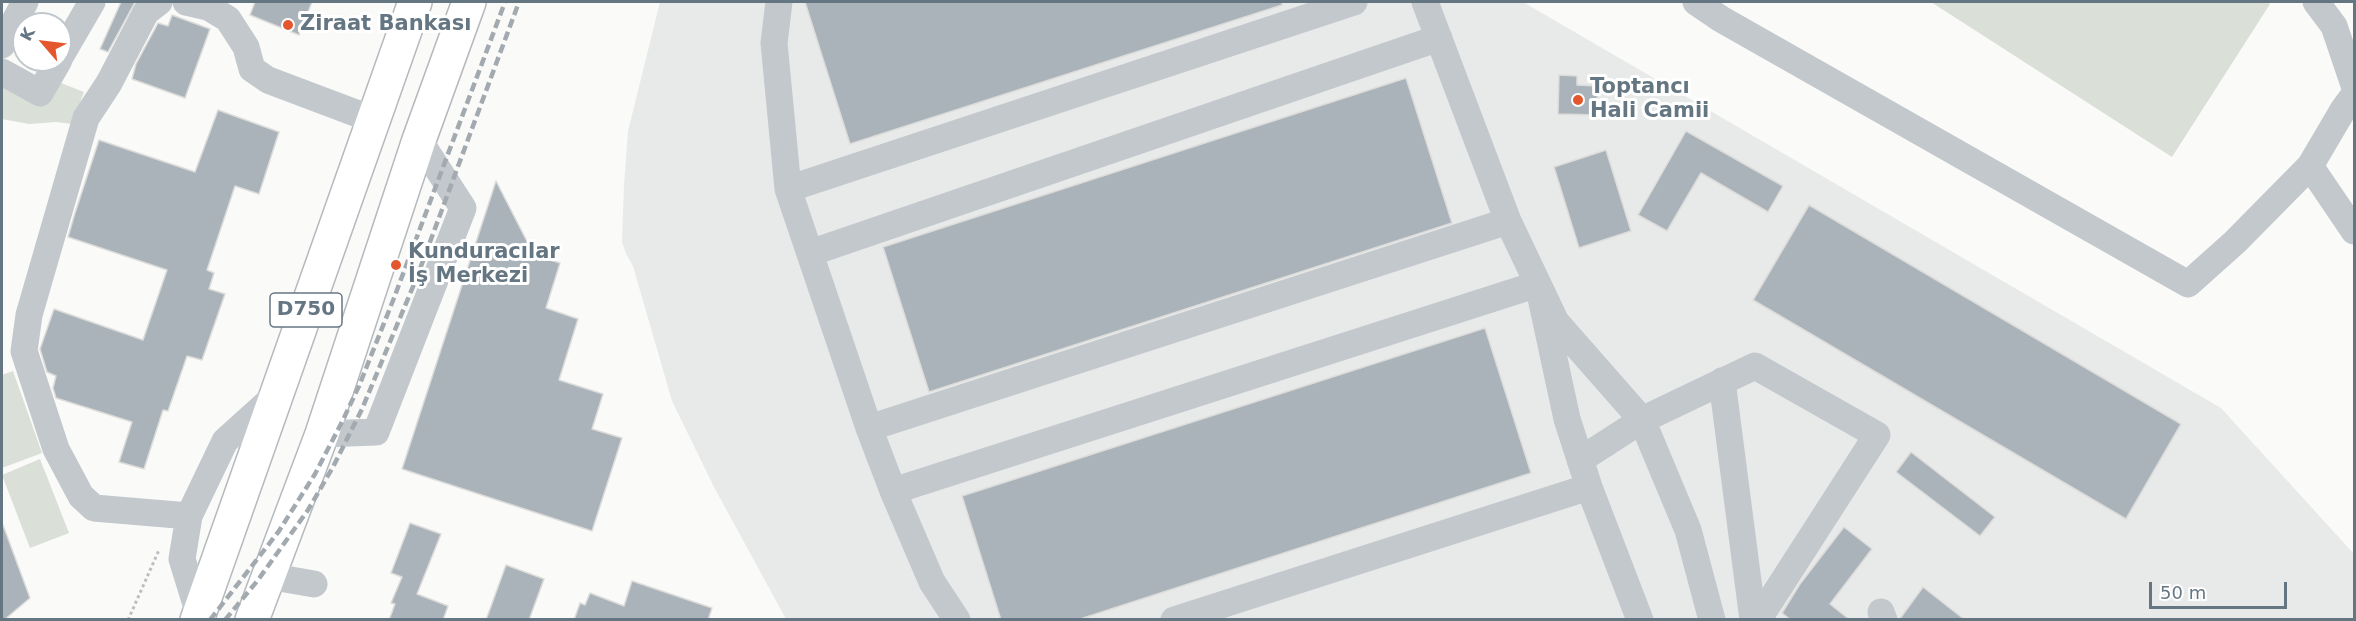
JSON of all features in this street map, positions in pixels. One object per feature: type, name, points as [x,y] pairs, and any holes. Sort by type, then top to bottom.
[{"type":"highway","name":"D750","points":[[198,617],[416,2]]},
{"type":"highway","name":"D750","points":[[252,620],[322,434],[419,140],[469,2]]},
{"type":"street","points":[[2,45],[25,2]]},
{"type":"street","points":[[72,37],[93,2]]},
{"type":"street","points":[[159,2],[146,12],[109,83],[86,118],[29,315],[24,351],[56,450],[81,496],[94,508],[182,515]]},
{"type":"street","points":[[186,2],[208,7],[228,20],[246,47],[252,69],[268,80],[374,120]]},
{"type":"street","points":[[779,2],[774,42],[788,189],[869,428],[893,491],[932,582],[957,620]]},
{"type":"street","points":[[788,189],[1354,2]]},
{"type":"street","points":[[1425,2],[1508,221],[1556,321],[1642,420],[1688,530],[1712,620]]},
{"type":"street","points":[[1696,2],[1726,10],[2188,284],[2235,242],[2310,166],[2343,110],[2355,95]]},
{"type":"street","points":[[2316,2],[2334,26],[2355,85]]},
{"type":"street","points":[[810,253],[1439,38]]},
{"type":"street","points":[[2,72],[40,93],[52,72]]},
{"type":"street","points":[[322,434],[376,432],[463,208],[419,140]]},
{"type":"street","points":[[2310,166],[2355,231]]},
{"type":"street","points":[[869,428],[1508,221]]},
{"type":"street","points":[[1538,284],[1567,419],[1589,487],[1640,620]]},
{"type":"street","points":[[893,491],[1538,284]]},
{"type":"street","points":[[1580,460],[1642,420],[1755,366],[1877,435],[1758,620]]},
{"type":"street","points":[[1722,381],[1753,620]]},
{"type":"street","points":[[198,617],[182,559],[182,515],[225,441],[276,395]]},
{"type":"street","points":[[1174,620],[1589,487]]},
{"type":"street","points":[[268,576],[314,584]]},
{"type":"path","points":[[128,620],[182,515]]},
{"type":"shaded area","points":[[660,2],[1523,2],[2221,408],[2354,554],[2354,619],[786,619],[714,487],[672,401],[633,266],[622,242],[628,131]]},
{"type":"shaded area","points":[[1931,2],[2266,2],[2270,4],[2172,157]]},
{"type":"shaded area","points":[[2,80],[61,83],[84,92],[72,124],[56,122],[29,124],[2,119]]},
{"type":"shaded area","points":[[13,371],[42,453],[2,468],[2,375]]},
{"type":"shaded area","points":[[40,459],[69,533],[30,548],[2,475]]},
{"type":"building","points":[[121,2],[135,2],[108,52],[100,49]]},
{"type":"building","name":"Ziraat Bankası","points":[[255,2],[312,2],[299,35],[250,15]]},
{"type":"building","points":[[805,2],[1282,2],[1282,5],[850,144]]},
{"type":"building","points":[[172,15],[210,29],[185,98],[132,79],[136,64],[158,23],[168,26]]},
{"type":"building","name":"Toptancı Hali Camii","points":[[1559,75],[1577,76],[1577,85],[1598,86],[1596,115],[1558,114]]},
{"type":"building","points":[[1406,78],[1452,223],[929,392],[883,247]]},
{"type":"building","points":[[218,110],[279,132],[259,194],[235,186],[207,270],[214,273],[209,289],[225,294],[202,360],[187,356],[168,411],[163,410],[144,469],[119,462],[132,422],[56,398],[53,388],[56,376],[47,372],[40,349],[54,309],[143,340],[167,270],[68,237],[99,140],[195,172]]},
{"type":"building","points":[[1686,131],[1783,186],[1768,212],[1701,173],[1667,231],[1638,215]]},
{"type":"building","points":[[1606,150],[1631,231],[1579,248],[1554,167]]},
{"type":"building","points":[[496,181],[534,255],[560,263],[546,308],[578,319],[559,380],[603,394],[592,429],[622,438],[592,531],[402,469]]},
{"type":"building","points":[[1809,205],[2181,424],[2126,519],[1753,300]]},
{"type":"building","points":[[1485,328],[1531,473],[1077,620],[1001,620],[962,496]]},
{"type":"building","points":[[1911,452],[1995,517],[1980,536],[1896,472]]},
{"type":"building","points":[[410,523],[441,534],[417,594],[448,606],[443,620],[389,620],[395,604],[391,603],[402,577],[391,573]]},
{"type":"building","points":[[2,525],[30,598],[4,620],[2,620]]},
{"type":"building","points":[[1844,527],[1872,549],[1830,604],[1850,620],[1791,620],[1782,613],[1800,584]]},
{"type":"building","points":[[506,565],[544,579],[529,620],[486,620]]},
{"type":"building","points":[[632,581],[712,608],[708,620],[574,620],[580,603],[585,605],[590,593],[624,606]]},
{"type":"building","points":[[1923,587],[1965,620],[1899,620]]},
{"type":"railway","points":[[210,620],[279,531],[315,474],[342,422],[394,298],[505,2]]},
{"type":"railway","points":[[225,620],[258,580],[308,510],[362,409],[417,277],[519,2]]},
{"type":"place","name":"Ziraat Bankası","points":[[288,25]]},
{"type":"place","name":"Toptancı Hali Camii","points":[[1578,100]]},
{"type":"place","name":"Kunduracılar İş Merkezi","points":[[396,265]]}]
